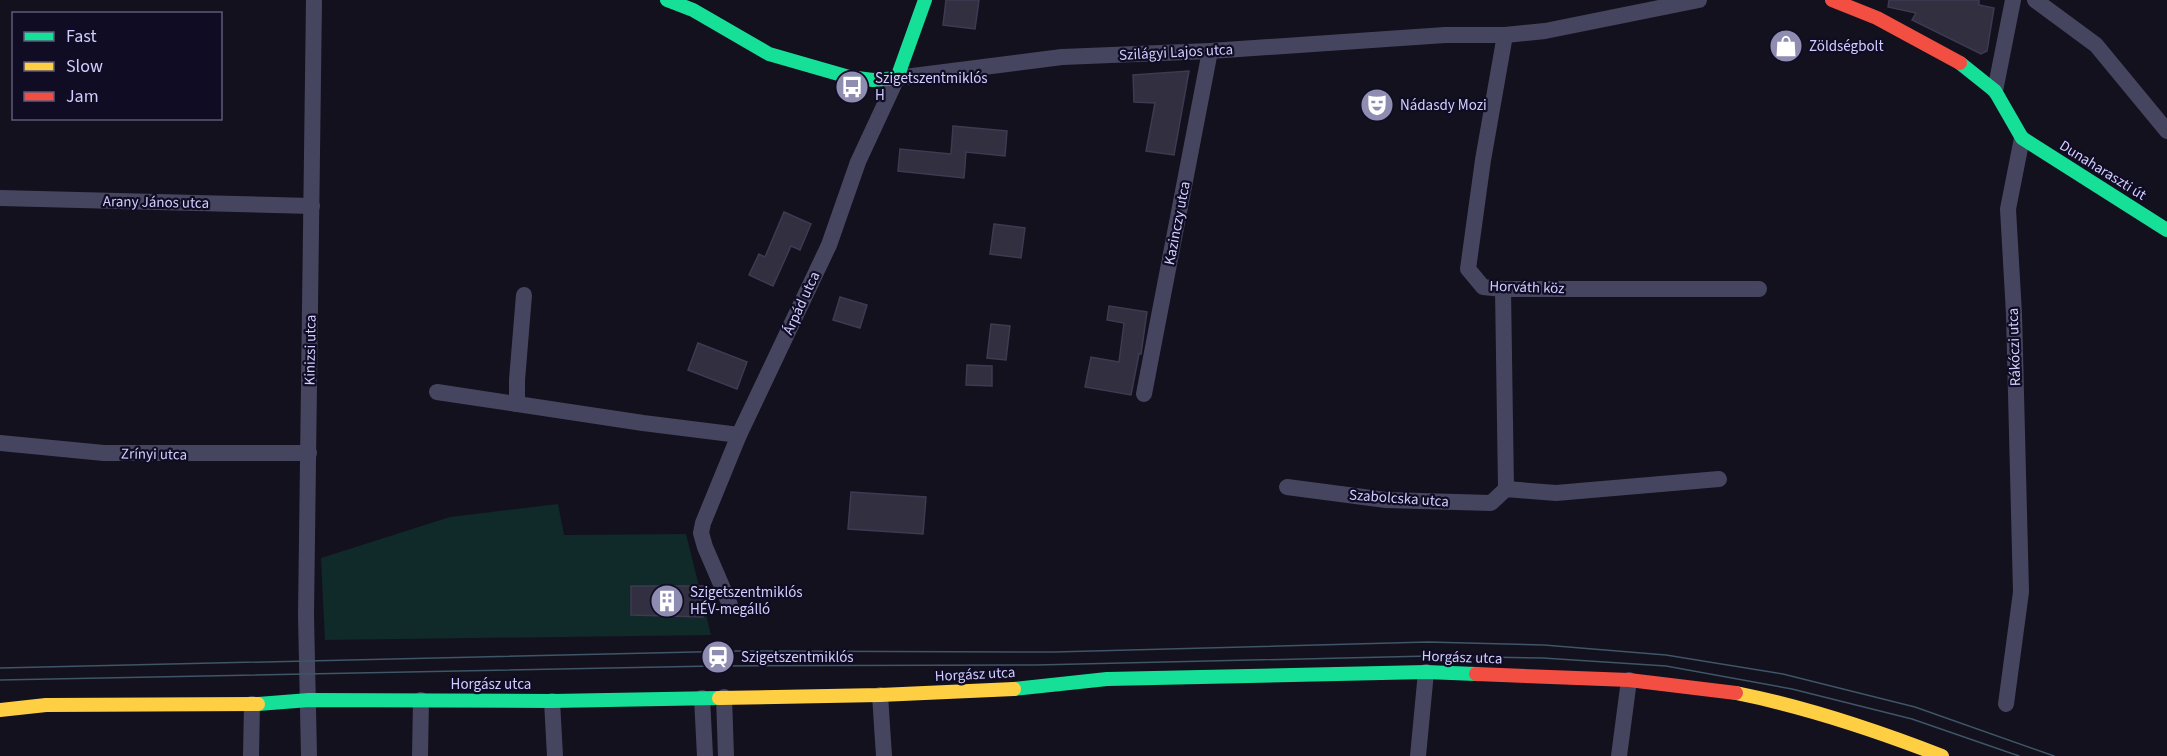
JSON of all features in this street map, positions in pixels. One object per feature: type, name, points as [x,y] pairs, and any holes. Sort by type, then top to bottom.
[{"type":"street","name":"Kinizsi utca","points":[[309,756],[306,615],[314,0]]},
{"type":"street","name":"Szilágyi Lajos utca","points":[[667,0],[693,10],[769,54],[849,77],[873,80],[1062,57],[1210,51],[1445,35],[1504,35],[1545,31],[1699,0]]},
{"type":"street","name":"Árpád utca","points":[[730,605],[705,547],[701,533],[703,523],[740,435],[828,245],[858,162],[897,78],[926,0]]},
{"type":"street","points":[[1832,0],[1877,18],[1959,62],[1995,91],[2022,138]]},
{"type":"street","points":[[1995,91],[2013,0]]},
{"type":"street","points":[[2035,0],[2096,45],[2167,131]]},
{"type":"street","name":"Horváth köz","points":[[1504,35],[1468,269],[1483,287],[1759,290]]},
{"type":"street","name":"Kazinczy utca","points":[[1144,394],[1210,51]]},
{"type":"street","name":"Dunaharaszti út","points":[[2022,138],[2167,230]]},
{"type":"street","name":"Rákóczi utca","points":[[2006,704],[2021,592],[2014,314],[2008,208],[2022,138]]},
{"type":"street","name":"Arany János utca","points":[[0,198],[312,206]]},
{"type":"street","points":[[1503,289],[1506,489],[1556,493],[1719,479]]},
{"type":"street","points":[[517,404],[524,296]]},
{"type":"street","points":[[436,392],[740,435]]},
{"type":"street","name":"Zrínyi utca","points":[[0,443],[104,453],[309,453]]},
{"type":"street","name":"Szabolcska utca","points":[[1287,487],[1386,500],[1491,503],[1506,489]]},
{"type":"street","points":[[1418,756],[1426,672]]},
{"type":"street","name":"Horgász utca","points":[[0,710],[46,705],[252,704],[309,700],[552,701],[880,694],[1000,690],[1107,679],[1426,672],[1629,680],[1737,693],[1810,710],[1942,756]]},
{"type":"street","points":[[1619,756],[1629,680]]},
{"type":"street","points":[[880,694],[884,756]]},
{"type":"street","points":[[702,698],[705,756]]},
{"type":"street","points":[[724,698],[726,756]]},
{"type":"street","points":[[420,756],[421,700]]},
{"type":"street","points":[[552,701],[555,756]]},
{"type":"street","points":[[251,756],[252,704]]},
{"type":"green space","points":[[558,504],[564,535],[686,534],[711,635],[325,640],[321,558],[450,517]]},
{"type":"building","points":[[946,0],[979,0],[975,29],[943,25]]},
{"type":"building","points":[[1889,0],[1979,0],[1979,5],[1994,8],[1987,51],[1981,54],[1912,20],[1916,13],[1888,7]]},
{"type":"building","points":[[1189,71],[1174,155],[1146,151],[1155,103],[1134,102],[1133,75]]},
{"type":"building","points":[[953,126],[1007,131],[1005,156],[966,152],[964,178],[898,171],[900,149],[951,154]]},
{"type":"building","points":[[784,212],[811,224],[800,250],[791,246],[773,286],[749,275],[759,254],[765,257]]},
{"type":"building","points":[[994,224],[1025,228],[1021,258],[990,254]]},
{"type":"building","points":[[840,297],[867,305],[860,328],[833,320]]},
{"type":"building","points":[[1109,306],[1147,312],[1141,354],[1139,354],[1131,395],[1085,387],[1091,357],[1119,362],[1124,323],[1107,320]]},
{"type":"building","points":[[991,324],[1010,326],[1006,360],[987,358]]},
{"type":"building","points":[[698,343],[747,362],[737,389],[688,370]]},
{"type":"building","points":[[967,365],[992,366],[992,386],[966,385]]},
{"type":"building","points":[[851,492],[926,497],[923,534],[848,529]]},
{"type":"building","name":"Szigetszentmiklós HÉV-megálló","points":[[631,586],[704,586],[703,617],[631,615]]},
{"type":"tram line","points":[[0,668],[739,651],[1054,652],[1428,642],[1544,645],[1666,655],[1783,674],[1915,707],[2054,756]]},
{"type":"tram line","points":[[0,680],[713,666],[1036,665],[1429,656],[1543,658],[1666,666],[1792,689],[1912,719],[2019,756]]},
{"type":"traffic: fast","points":[[667,0],[693,10],[769,54],[849,77],[873,80],[897,78],[925,0]]},
{"type":"traffic: fast","points":[[1960,63],[1995,91],[2022,138],[2167,230]]},
{"type":"traffic: fast","points":[[1014,689],[1107,679],[1426,672],[1476,674]]},
{"type":"traffic: fast","points":[[258,704],[309,700],[552,701],[719,698]]},
{"type":"traffic: slow","points":[[719,698],[880,695],[1014,689]]},
{"type":"traffic: slow","points":[[1736,693],[1840,720],[1942,756]]},
{"type":"traffic: slow","points":[[0,710],[46,705],[258,704]]},
{"type":"traffic: jam","points":[[1832,0],[1877,18],[1960,63]]},
{"type":"traffic: jam","points":[[1476,674],[1629,680],[1736,693]]},
{"type":"place","name":"Zöldségbolt","points":[[1786,46]]},
{"type":"place","name":"Szigetszentmiklós H","points":[[852,87]]},
{"type":"place","name":"Nádasdy Mozi","points":[[1377,105]]},
{"type":"place","name":"Szigetszentmiklós HÉV-megálló","points":[[667,601]]},
{"type":"place","name":"Szigetszentmiklós","points":[[718,657]]}]
